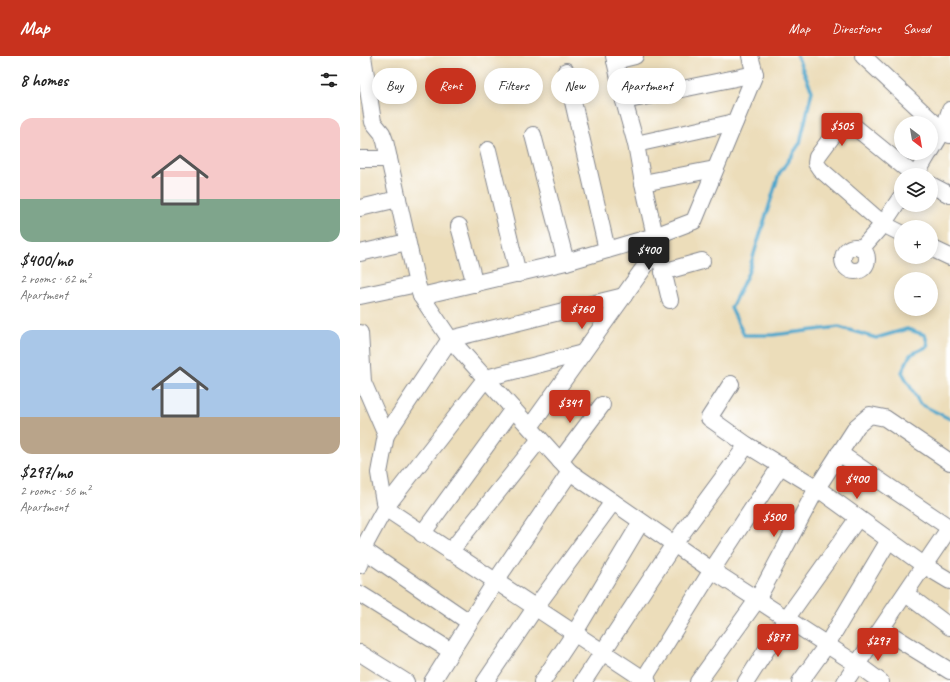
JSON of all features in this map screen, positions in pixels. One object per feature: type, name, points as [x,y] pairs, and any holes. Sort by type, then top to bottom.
[{"type":"street","points":[[363,56],[373,122],[382,132],[419,290],[450,339],[565,467],[641,522],[882,682]]},
{"type":"street","points":[[615,59],[635,56]]},
{"type":"street","points":[[360,296],[475,284],[566,262],[607,250],[656,242],[694,221],[755,74],[750,56]]},
{"type":"street","points":[[862,56],[946,133]]},
{"type":"street","points":[[686,88],[755,74]]},
{"type":"street","points":[[574,104],[607,250]]},
{"type":"street","points":[[625,104],[636,144],[643,183],[670,300]]},
{"type":"street","points":[[938,142],[946,133],[950,110]]},
{"type":"street","points":[[636,144],[735,122]]},
{"type":"street","points":[[894,230],[883,224],[820,169],[816,163],[817,157],[840,126],[844,123],[850,123],[906,168]]},
{"type":"street","points":[[534,135],[566,262]]},
{"type":"street","points":[[488,150],[518,274]]},
{"type":"street","points":[[360,159],[389,159]]},
{"type":"street","points":[[643,183],[715,169]]},
{"type":"street","points":[[938,189],[950,195]]},
{"type":"street","points":[[360,208],[398,199]]},
{"type":"street","points":[[861,249],[883,224],[894,208]]},
{"type":"street","points":[[459,226],[475,284]]},
{"type":"street","points":[[360,253],[407,242]]},
{"type":"street","points":[[450,552],[535,433],[583,353],[624,296],[656,242]]},
{"type":"street","points":[[938,251],[950,257]]},
{"type":"street","points":[[663,272],[702,261]]},
{"type":"street","points":[[624,296],[450,339],[386,435],[379,472],[385,508],[644,681],[712,570],[781,465]]},
{"type":"street","points":[[360,333],[363,382],[386,435]]},
{"type":"street","points":[[469,622],[362,557],[366,542],[385,508],[486,378],[583,353]]},
{"type":"street","points":[[731,384],[709,418],[747,445],[817,488],[925,566],[950,581]]},
{"type":"street","points":[[432,682],[495,582],[602,405]]},
{"type":"street","points":[[422,534],[513,409]]},
{"type":"street","points":[[698,682],[757,600],[817,488],[857,426],[870,415],[884,418],[950,462]]},
{"type":"street","points":[[583,682],[674,544],[747,445]]},
{"type":"street","points":[[840,453],[950,528],[845,682]]},
{"type":"street","points":[[485,682],[535,608],[613,502]]},
{"type":"street","points":[[746,682],[786,619],[858,518]]},
{"type":"street","points":[[542,682],[574,634],[641,522]]},
{"type":"street","points":[[800,682],[826,646],[889,540]]},
{"type":"street","points":[[360,594],[451,651]]},
{"type":"street","points":[[906,594],[950,627]]},
{"type":"street","points":[[882,629],[950,671]]},
{"type":"street","points":[[360,654],[406,682]]},
{"type":"waterway","points":[[797,56],[812,91],[800,143],[779,174],[748,273],[731,308],[744,335],[773,335],[839,327],[876,338],[907,329],[925,335],[928,346],[910,355],[902,372],[920,404],[950,419]]}]
